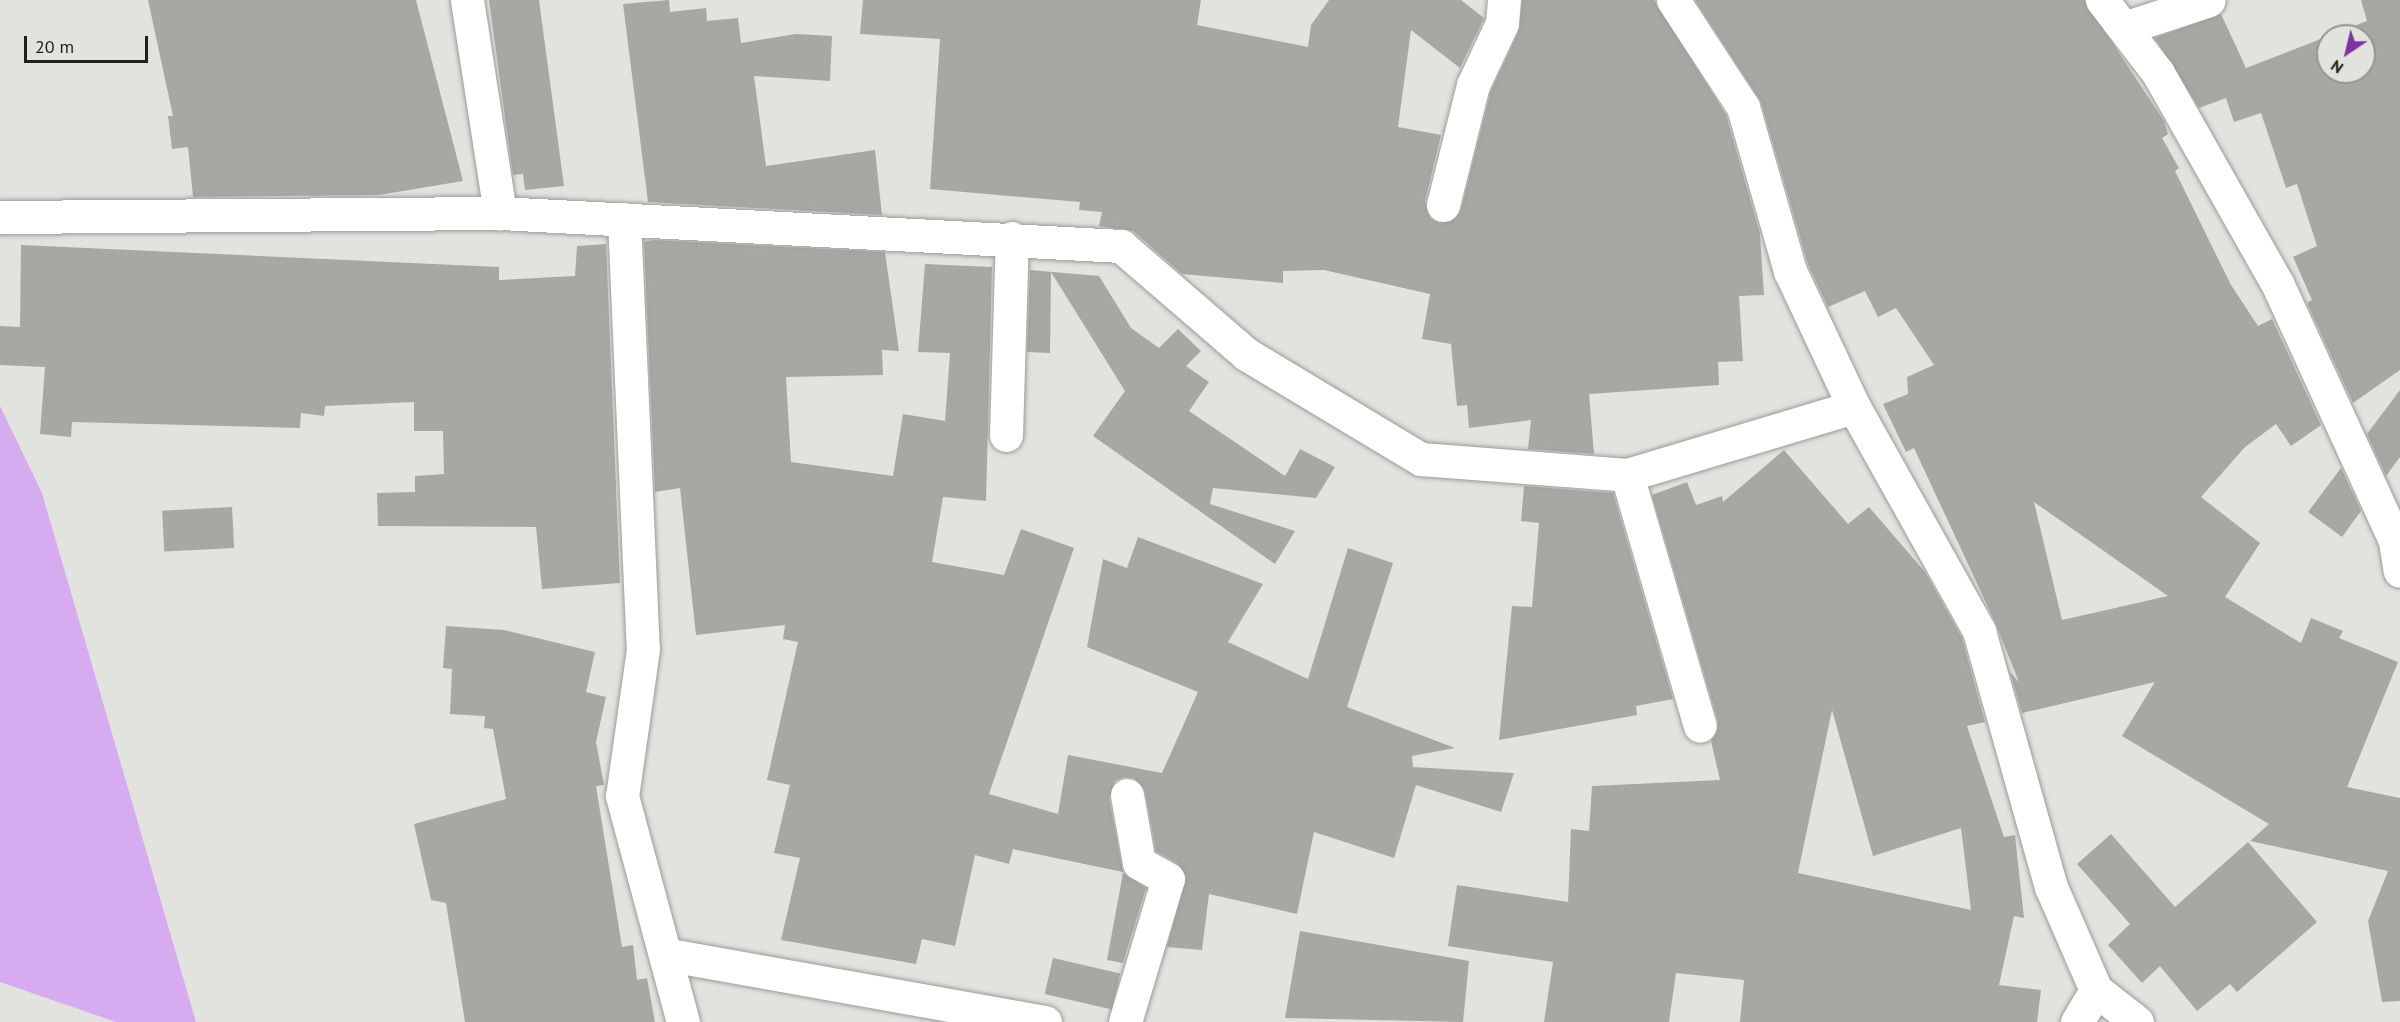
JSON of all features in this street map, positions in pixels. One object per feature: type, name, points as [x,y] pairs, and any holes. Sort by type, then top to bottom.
[{"type":"street","points":[[467,0],[500,213]]},
{"type":"street","points":[[1443,204],[1473,85],[1502,23],[1504,0]]},
{"type":"street","points":[[1673,0],[1743,108],[1790,271],[1854,407],[1979,631],[2051,887],[2096,990],[2137,1022]]},
{"type":"street","points":[[2102,0],[2158,73],[2277,283],[2398,550]]},
{"type":"street","points":[[2124,28],[2209,0]]},
{"type":"street","points":[[0,217],[500,213],[1012,238],[1121,246],[1246,354],[1421,459],[1628,475],[1854,407]]},
{"type":"street","points":[[624,219],[643,649],[622,796],[669,955],[683,1022]]},
{"type":"street","points":[[1006,435],[1012,238]]},
{"type":"street","points":[[1628,475],[1700,726]]},
{"type":"street","points":[[1125,1022],[1168,879],[1139,863],[1127,795]]},
{"type":"street","points":[[669,955],[1045,1022]]},
{"type":"street","points":[[2077,1022],[2096,990]]},
{"type":"shaded area","points":[[0,406],[42,493],[196,1022],[116,1022],[0,982]]},
{"type":"building","points":[[148,0],[416,0],[463,181],[379,195],[193,197],[188,147],[172,149],[168,116],[173,116]]},
{"type":"building","points":[[489,0],[539,0],[564,186],[525,190],[523,174],[513,175]]},
{"type":"building","points":[[669,0],[670,12],[706,8],[707,21],[738,18],[741,43],[796,34],[832,36],[830,81],[754,76],[766,166],[875,150],[882,215],[648,202],[623,4]]},
{"type":"building","points":[[863,0],[1201,0],[1197,25],[1308,47],[1311,25],[1329,0],[1461,0],[1484,18],[1460,68],[1411,30],[1398,127],[1441,135],[1425,201],[1430,218],[1439,223],[1456,218],[1461,210],[1491,91],[1519,31],[1522,0],[1654,0],[1726,115],[1760,234],[1764,295],[1739,296],[1743,361],[1718,362],[1719,385],[1589,394],[1594,454],[1528,449],[1531,420],[1469,428],[1467,405],[1457,406],[1451,344],[1422,339],[1430,294],[1324,270],[1283,271],[1283,283],[1182,274],[1133,231],[1099,226],[1102,212],[1079,210],[1080,202],[930,189],[940,39],[860,34]]},
{"type":"building","points":[[1695,0],[2084,0],[2164,121],[2168,134],[2162,138],[2179,168],[2175,171],[2231,285],[2258,326],[2272,319],[2321,425],[2291,446],[2276,424],[2245,447],[2201,497],[2260,543],[2225,597],[2301,643],[2311,618],[2343,631],[2339,638],[2398,662],[2347,787],[2400,798],[2400,1001],[2382,1002],[2368,921],[2388,871],[2250,841],[2269,824],[2122,736],[2155,682],[2022,713],[2010,672],[2019,682],[1995,622],[1914,448],[1906,452],[1883,404],[1908,394],[1907,377],[1934,365],[1896,308],[1878,317],[1865,291],[1828,307],[1808,264],[1761,102]],"holes":[[[2034,502],[2168,596],[2062,620]]]},
{"type":"building","points":[[2361,0],[2400,0],[2400,370],[2353,403],[2307,303],[2312,300],[2293,257],[2317,246],[2297,184],[2286,188],[2261,113],[2234,122],[2226,98],[2199,108],[2155,38],[2221,14],[2246,68],[2316,41],[2316,84],[2376,84],[2376,24],[2359,24],[2367,21]]},
{"type":"building","points":[[653,240],[885,252],[899,351],[882,350],[883,375],[786,377],[791,462],[893,476],[903,414],[945,421],[950,353],[918,352],[925,264],[992,267],[986,501],[943,497],[932,562],[1004,575],[1021,529],[1074,548],[989,794],[1058,814],[1068,755],[1162,773],[1198,692],[1087,647],[1103,559],[1127,568],[1138,537],[1263,584],[1228,642],[1308,679],[1348,548],[1393,563],[1347,707],[1455,748],[1412,756],[1413,767],[1514,773],[1501,812],[1416,785],[1394,858],[1314,832],[1297,914],[1209,894],[1202,950],[1167,947],[1186,876],[1177,863],[1156,851],[1145,791],[1134,778],[1124,777],[1115,781],[1109,798],[1123,872],[1013,849],[1009,864],[975,855],[955,946],[922,939],[916,964],[781,940],[800,858],[774,853],[790,785],[767,780],[798,642],[783,639],[785,625],[696,635],[680,488],[655,492],[644,242]]},
{"type":"building","points":[[606,244],[620,583],[542,589],[536,527],[378,526],[377,493],[415,492],[415,476],[444,474],[443,431],[414,431],[414,402],[325,406],[324,416],[301,413],[300,428],[72,422],[71,437],[40,434],[45,367],[0,365],[0,326],[20,327],[21,245],[499,267],[499,280],[575,276],[577,246]]},
{"type":"building","points":[[1030,270],[1099,276],[1131,328],[1159,348],[1178,329],[1201,351],[1186,366],[1209,382],[1189,411],[1285,476],[1300,449],[1335,467],[1316,498],[1213,488],[1210,504],[1295,531],[1275,564],[1093,436],[1125,391],[1051,272],[1050,353],[1027,352]]},
{"type":"building","points":[[2400,390],[2400,457],[2386,476],[2367,434]]},
{"type":"building","points":[[1784,450],[1848,524],[1869,507],[1925,572],[1962,638],[1985,722],[1967,726],[2004,837],[2015,835],[2024,918],[2014,916],[1999,985],[2041,990],[2037,1022],[1740,1022],[1744,980],[1676,973],[1669,1022],[1544,1022],[1553,962],[1448,946],[1457,885],[1568,902],[1571,829],[1589,831],[1592,786],[1720,780],[1711,741],[1718,721],[1652,495],[1687,482],[1696,505],[1722,496],[1723,502]],"holes":[[[1832,710],[1873,856],[1961,828],[1971,910],[1798,873]]]},
{"type":"building","points":[[2341,468],[2361,511],[2342,537],[2308,512]]},
{"type":"building","points":[[1524,486],[1613,493],[1673,699],[1636,706],[1637,715],[1499,740],[1512,606],[1532,607],[1539,523],[1521,521]]},
{"type":"building","points":[[232,507],[234,548],[164,552],[162,511]]},
{"type":"building","points":[[446,626],[504,630],[595,652],[586,692],[606,697],[596,742],[604,785],[596,786],[622,947],[633,945],[637,980],[647,978],[655,1022],[465,1022],[446,903],[431,900],[414,824],[506,799],[493,729],[484,728],[485,716],[450,714],[452,669],[443,668]]},
{"type":"building","points":[[2111,834],[2175,907],[2248,842],[2317,922],[2237,992],[2230,984],[2197,1011],[2160,966],[2142,983],[2108,945],[2130,924],[2077,864]]},
{"type":"building","points":[[1123,873],[1146,888],[1123,963],[1107,960]]},
{"type":"building","points":[[1300,931],[1469,961],[1463,1022],[1285,1018]]},
{"type":"building","points":[[1053,958],[1120,974],[1112,1010],[1045,994]]}]
